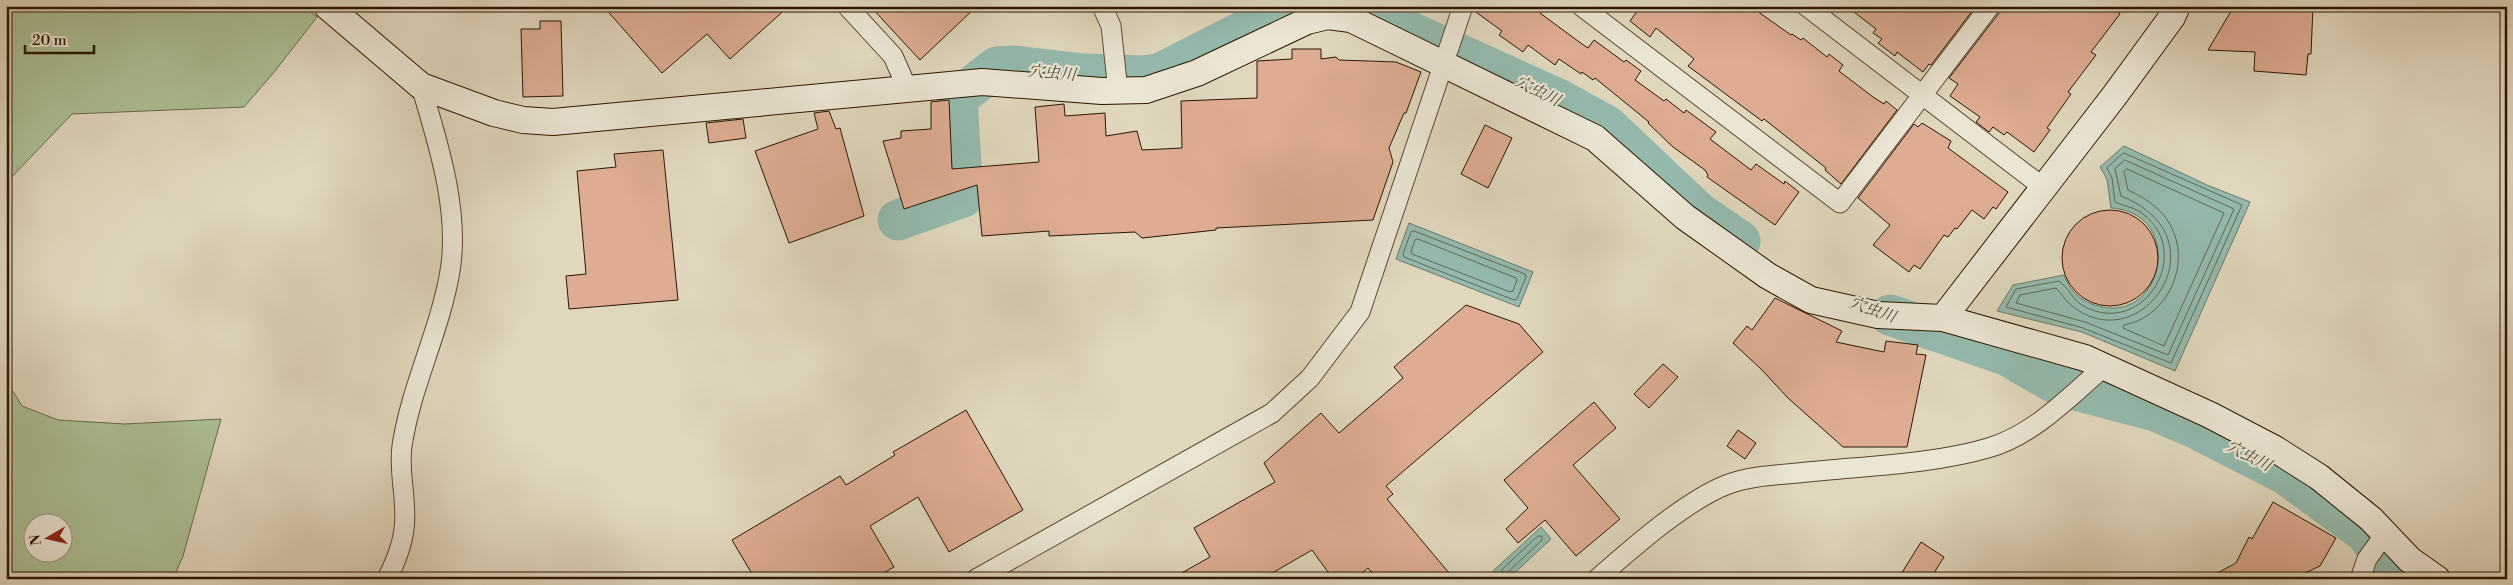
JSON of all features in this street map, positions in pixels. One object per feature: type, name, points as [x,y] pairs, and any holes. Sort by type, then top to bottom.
[{"type":"street","points":[[327,6],[422,86],[494,113],[523,120],[553,122],[982,82],[1118,91],[1146,90],[1197,73],[1286,30],[1328,16],[1351,18],[1595,138],[1685,217],[1768,276],[1811,300],[1878,315],[1943,318],[2106,366],[2210,415],[2275,449],[2318,477],[2370,519],[2410,560],[2436,579]]},
{"type":"street","points":[[847,6],[893,56],[906,88]]},
{"type":"street","points":[[1102,6],[1111,26],[1118,91]]},
{"type":"street","points":[[976,579],[1272,413],[1310,378],[1360,312],[1463,6]]},
{"type":"street","points":[[1581,6],[1840,203],[1990,6]]},
{"type":"street","points":[[1806,6],[2044,188]]},
{"type":"street","points":[[1943,318],[2115,95],[2172,17],[2177,6]]},
{"type":"street","points":[[386,579],[396,562],[404,528],[402,448],[422,367],[437,323],[450,270],[451,216],[442,160],[422,86]]},
{"type":"street","points":[[1597,579],[1671,518],[1724,486],[1749,478],[1954,456],[1990,448],[2035,426],[2106,366]]},
{"type":"street","points":[[2360,579],[2367,559],[2385,534]]},
{"type":"green space","points":[[6,6],[303,6],[317,17],[244,107],[72,114],[6,183]]},
{"type":"green space","points":[[6,380],[22,406],[58,420],[125,424],[221,419],[183,556],[173,579],[6,579]]},
{"type":"water","points":[[2124,146],[2207,185],[2250,202],[2175,371],[2082,332],[1997,311],[2013,285],[2064,275],[2071,289],[2082,299],[2092,304],[2116,308],[2136,301],[2150,287],[2157,268],[2158,248],[2150,229],[2135,215],[2111,208],[2107,179],[2100,167]]},
{"type":"water","points":[[1409,223],[1533,272],[1519,307],[1396,259]]},
{"type":"water","points":[[1541,527],[1551,539],[1508,579],[1500,579],[1493,571]]},
{"type":"building","points":[[603,6],[789,6],[730,59],[707,34],[662,73]]},
{"type":"building","points":[[870,6],[977,6],[920,60]]},
{"type":"building","points":[[1474,6],[1545,6],[1540,13],[1582,44],[1588,48],[1594,40],[1624,62],[1626,60],[1641,71],[1635,80],[1664,101],[1666,99],[1684,113],[1686,110],[1716,132],[1710,139],[1751,170],[1756,164],[1784,184],[1785,181],[1799,192],[1775,225],[1707,177],[1708,175],[1705,170],[1673,147],[1649,122],[1595,78],[1593,80],[1582,72],[1581,74],[1559,59],[1555,65],[1528,45],[1523,52],[1499,35],[1502,31],[1473,10]]},
{"type":"building","points":[[1641,6],[1750,6],[1791,35],[1801,40],[1803,38],[1827,57],[1829,54],[1843,65],[1839,71],[1873,97],[1884,104],[1886,101],[1897,110],[1841,184],[1825,170],[1826,168],[1764,119],[1762,121],[1688,66],[1694,59],[1656,28],[1650,37],[1630,21]]},
{"type":"building","points":[[1846,6],[1976,6],[1931,65],[1929,64],[1923,72],[1897,52],[1895,56],[1878,43],[1882,39],[1873,33],[1876,29]]},
{"type":"building","points":[[2001,6],[2111,6],[2120,14],[2091,52],[2096,55],[2068,92],[2071,94],[2047,128],[2050,130],[2034,152],[2007,132],[2004,135],[1993,127],[1989,132],[1976,122],[1980,117],[1950,96],[1958,84],[1949,78],[1999,13]]},
{"type":"building","points":[[2234,6],[2313,6],[2311,54],[2308,54],[2306,75],[2254,71],[2255,52],[2208,50]]},
{"type":"building","points":[[540,21],[561,21],[563,96],[523,97],[521,29],[540,29]]},
{"type":"building","points":[[1292,49],[1321,49],[1321,59],[1336,57],[1339,60],[1396,62],[1421,72],[1406,113],[1404,113],[1389,148],[1393,162],[1373,220],[1216,228],[1216,230],[1142,238],[1135,232],[1049,236],[1049,231],[982,236],[977,185],[904,209],[883,141],[901,138],[901,131],[931,129],[931,102],[949,100],[952,169],[1039,162],[1035,107],[1064,104],[1065,116],[1105,113],[1106,136],[1137,131],[1142,150],[1182,148],[1181,101],[1257,98],[1257,61],[1292,59]]},
{"type":"building","points":[[829,111],[836,129],[840,128],[864,216],[789,243],[755,151],[818,129],[814,113]]},
{"type":"building","points":[[743,119],[746,138],[709,143],[706,123]]},
{"type":"building","points":[[1922,123],[1951,141],[1948,148],[2008,192],[1996,209],[1993,207],[1984,219],[1972,210],[1957,229],[1955,228],[1948,237],[1944,235],[1920,269],[1914,265],[1909,272],[1873,245],[1890,225],[1858,198],[1914,124],[1918,127]]},
{"type":"building","points":[[1485,125],[1512,138],[1488,188],[1461,174]]},
{"type":"building","points":[[663,150],[678,300],[569,309],[566,276],[586,274],[577,171],[616,167],[614,154]]},
{"type":"building","points":[[2110,210],[2128,213],[2144,224],[2155,240],[2158,258],[2155,276],[2144,292],[2128,303],[2110,306],[2092,303],[2076,292],[2065,276],[2062,258],[2065,240],[2076,224],[2092,213]]},
{"type":"building","points":[[1775,298],[1842,331],[1836,342],[1884,352],[1886,341],[1918,345],[1916,354],[1926,355],[1907,447],[1843,447],[1788,398],[1733,343],[1747,326],[1752,330]]},
{"type":"building","points":[[1466,305],[1519,324],[1543,352],[1386,486],[1393,494],[1387,499],[1454,579],[1377,579],[1368,568],[1355,579],[1333,579],[1312,550],[1262,579],[1171,579],[1210,557],[1194,528],[1275,482],[1264,463],[1321,413],[1339,433],[1403,378],[1394,367]]},
{"type":"building","points":[[1663,364],[1678,377],[1649,408],[1634,394]]},
{"type":"building","points":[[1594,402],[1616,428],[1573,465],[1620,519],[1576,556],[1545,520],[1518,543],[1506,529],[1528,508],[1504,480]]},
{"type":"building","points":[[966,410],[1023,510],[949,552],[918,497],[870,526],[894,567],[873,579],[755,579],[732,540],[840,476],[846,485],[895,455],[893,452]]},
{"type":"building","points":[[1738,430],[1756,443],[1745,459],[1727,446]]},
{"type":"building","points":[[2273,502],[2336,538],[2320,566],[2303,574],[2305,579],[2206,579],[2236,563],[2249,537],[2252,539]]},
{"type":"building","points":[[1921,542],[1944,557],[1930,579],[1898,579]]},
{"type":"waterway","name":"穴虫川","points":[[898,220],[963,197],[957,98],[997,67],[1014,66],[1084,74],[1142,76],[1159,74],[1265,20],[1312,6]]},
{"type":"waterway","name":"穴虫川","points":[[1360,6],[1423,38],[1560,100],[1607,126],[1699,213],[1740,241]]},
{"type":"waterway","name":"穴虫川","points":[[1890,315],[2006,355],[2060,386],[2155,411],[2195,428],[2285,474],[2366,533],[2398,579]]}]
